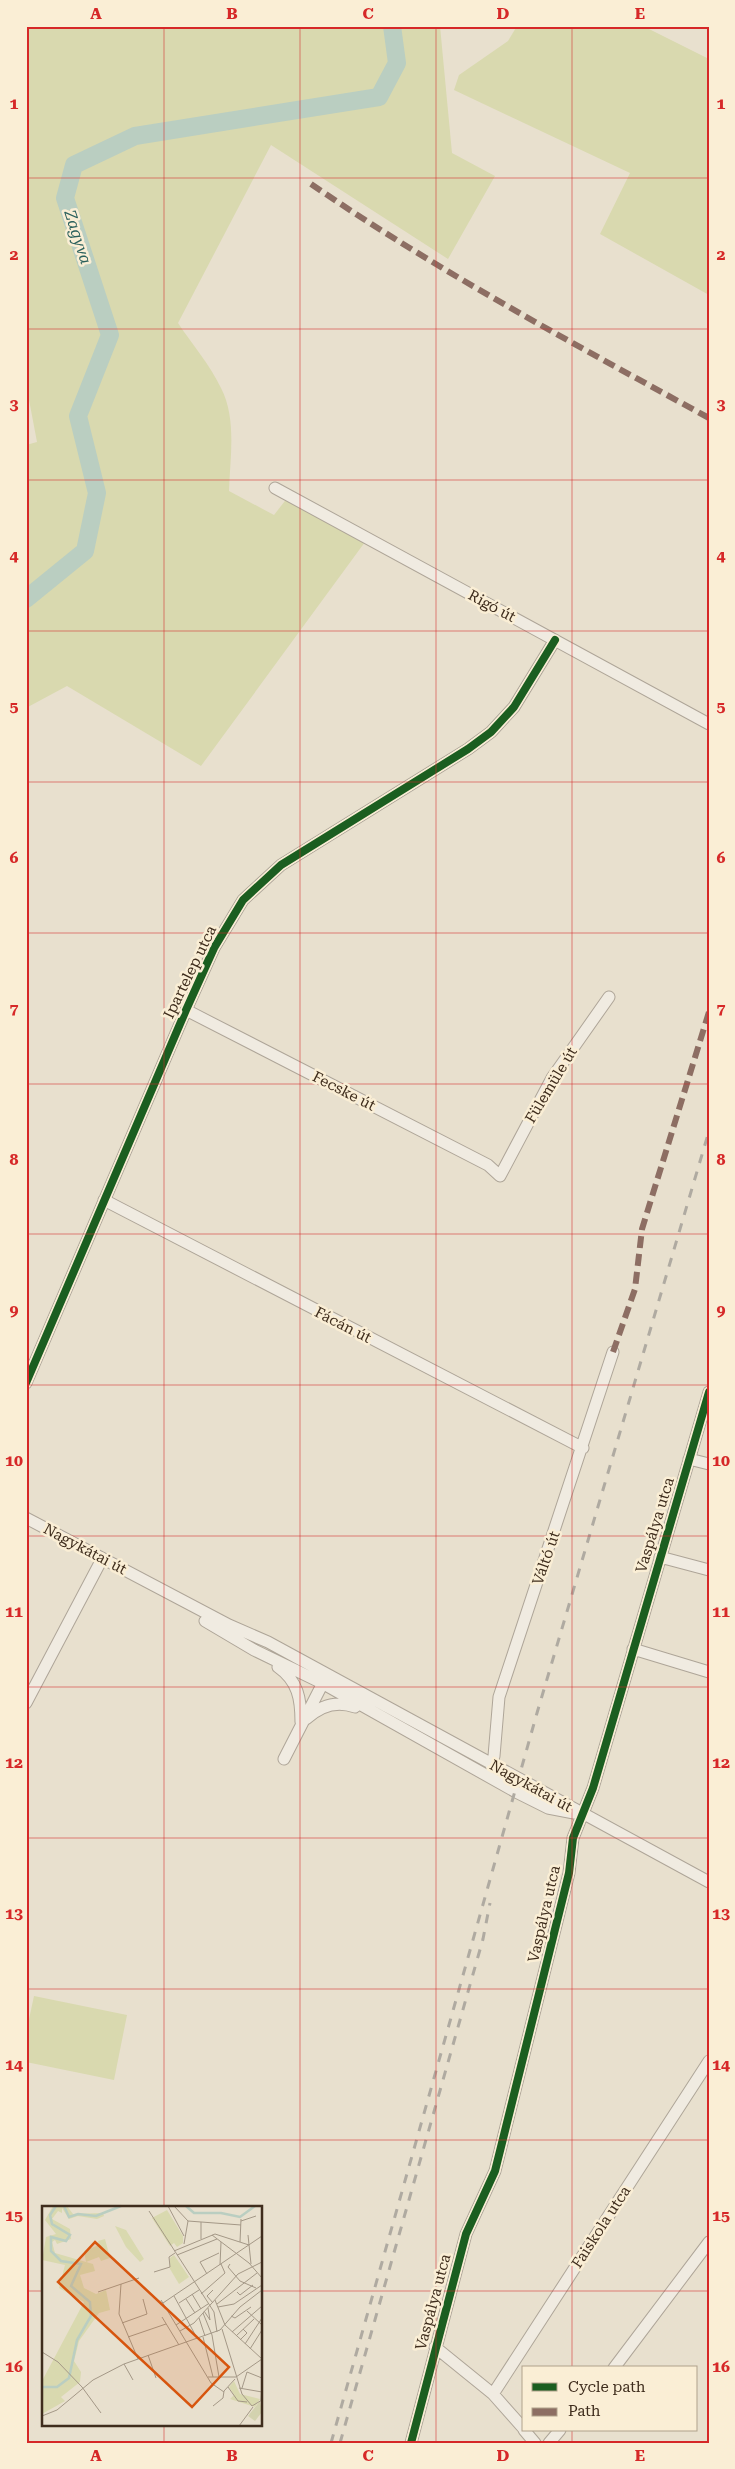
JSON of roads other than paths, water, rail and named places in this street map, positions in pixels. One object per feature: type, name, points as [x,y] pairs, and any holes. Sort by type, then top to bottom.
[{"type":"street","name":"Rigó út","points":[[275,488],[709,724]]},
{"type":"street","name":"Ipartelep utca","points":[[26,1382],[186,1010],[214,948],[243,900],[281,865],[468,749],[491,732],[514,708],[555,640]]},
{"type":"street","name":"Fülemüle út","points":[[500,1176],[552,1078],[609,997]]},
{"type":"street","name":"Fecske út","points":[[186,1010],[488,1166],[500,1176]]},
{"type":"street","name":"Fácán út","points":[[104,1200],[583,1448]]},
{"type":"street","name":"Váltó út","points":[[491,1765],[494,1756],[499,1697],[583,1448],[612,1352]]},
{"type":"street","name":"Vaspálya utca","points":[[410,2443],[466,2234],[495,2171],[569,1873],[573,1838],[583,1815],[709,1392]]},
{"type":"street","points":[[689,1459],[709,1464]]},
{"type":"street","name":"Nagykátai út","points":[[26,1518],[229,1626],[268,1642],[325,1678],[376,1716],[516,1792],[548,1808],[583,1815]]},
{"type":"street","points":[[660,1556],[709,1570]]},
{"type":"street","points":[[26,1703],[102,1558]]},
{"type":"street","name":"Nagykátai út","points":[[143,1581],[254,1650],[325,1678],[583,1815]]},
{"type":"street","points":[[633,1649],[709,1672]]},
{"type":"street","points":[[254,1650],[288,1674],[297,1688],[302,1724]]},
{"type":"street","points":[[284,1759],[325,1678]]},
{"type":"street","points":[[302,1724],[315,1711],[329,1704],[346,1704],[376,1716]]},
{"type":"street","points":[[583,1815],[709,1882]]},
{"type":"street","name":"Faiskola utca","points":[[493,2394],[709,2060]]},
{"type":"street","points":[[616,2366],[709,2242]]},
{"type":"street","points":[[435,2347],[493,2394],[522,2428]]},
{"type":"street","points":[[526,2432],[535,2443]]},
{"type":"street","points":[[549,2443],[558,2432]]},
{"type":"waterway","name":"Zagyva","points":[[26,599],[85,551],[97,493],[78,416],[110,335],[65,198],[74,165],[135,136],[379,97],[397,63],[392,26]]},
{"type":"railway","points":[[331,2443],[537,1713],[709,1131]]},
{"type":"railway","points":[[340,2443],[483,1939],[490,1903]]}]
